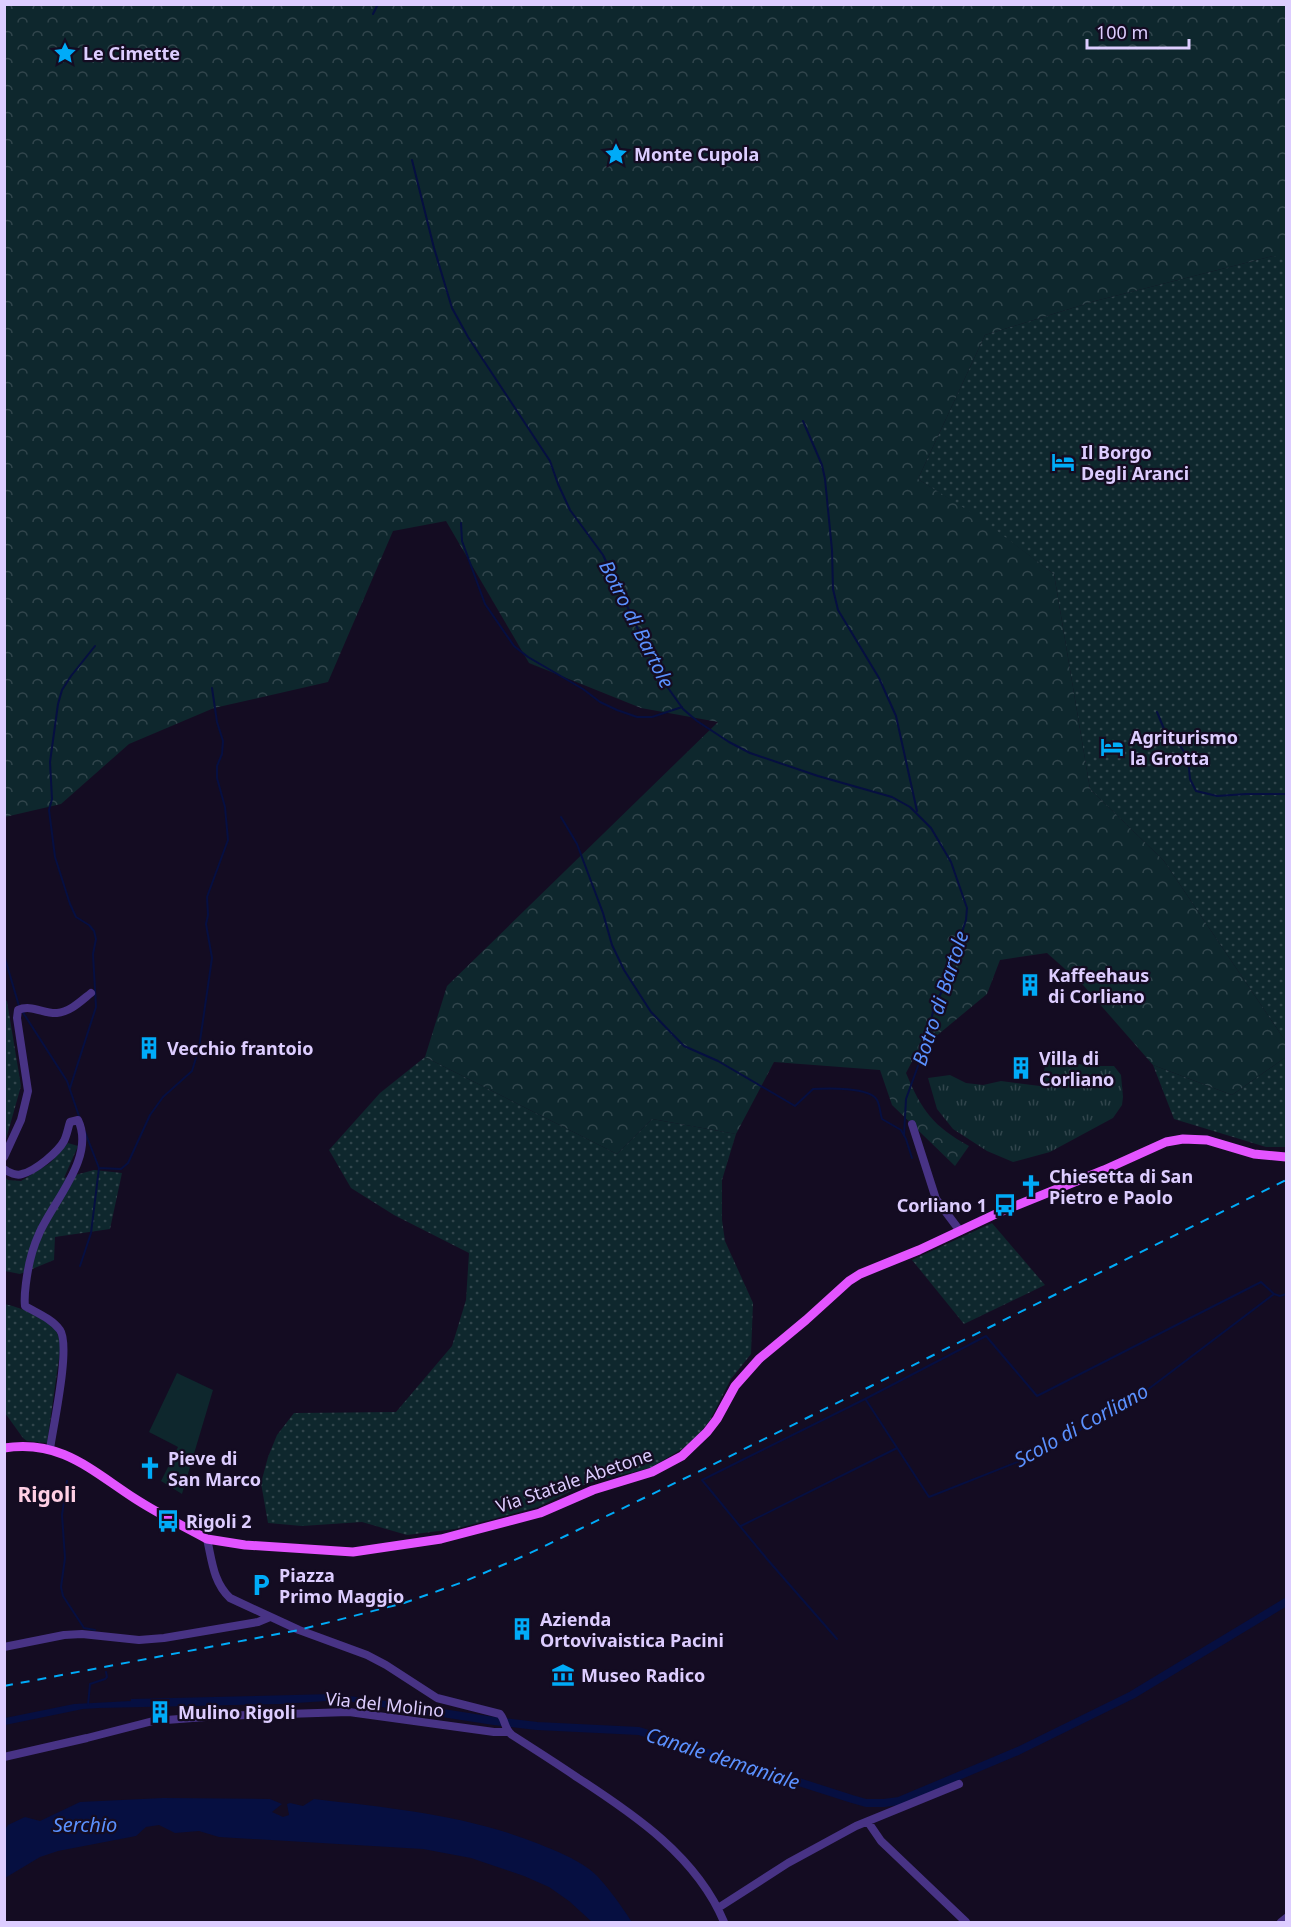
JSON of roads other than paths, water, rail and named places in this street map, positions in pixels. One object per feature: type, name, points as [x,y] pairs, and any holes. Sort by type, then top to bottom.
[{"type":"main road","name":"Via Statale Abetone","points":[[4,1448],[24,1446],[50,1449],[78,1460],[142,1504],[207,1539],[245,1545],[343,1552],[441,1539],[540,1513],[593,1490],[652,1473],[674,1461],[691,1449],[717,1419],[735,1386],[759,1359],[860,1274],[1166,1142],[1182,1139],[1207,1140],[1254,1154],[1287,1157]]},
{"type":"street","points":[[4,1157],[21,1120],[28,1091],[17,1018],[18,1010],[24,1008],[58,1013],[74,1007],[91,993]]},
{"type":"street","points":[[4,1169],[8,1173],[21,1175],[27,1172],[53,1154],[65,1140],[70,1122],[76,1120],[79,1122],[83,1141],[78,1159],[67,1185],[39,1233],[28,1271],[24,1299],[26,1306],[59,1328],[63,1336],[60,1382],[50,1449]]},
{"type":"street","points":[[912,1124],[936,1199],[960,1231]]},
{"type":"street","points":[[207,1539],[214,1572],[222,1590],[230,1598],[299,1630],[367,1655],[437,1698],[493,1711],[503,1718],[506,1730],[606,1796],[648,1827],[681,1858],[718,1908],[724,1923]]},
{"type":"street","points":[[4,1647],[64,1635],[82,1634],[139,1640],[164,1638],[258,1622],[270,1617]]},
{"type":"street","name":"Via del Molino","points":[[8,1756],[153,1721],[219,1716],[349,1712],[494,1732],[506,1730]]},
{"type":"street","points":[[718,1908],[788,1863],[856,1826],[959,1785]]},
{"type":"street","points":[[868,1822],[881,1841],[966,1923]]},
{"type":"street","points":[[1281,1923],[1287,1918]]},
{"type":"water","points":[[334,1694],[401,1703],[399,1710],[342,1700],[281,1704],[99,1708],[83,1709],[5,1725],[5,1718],[74,1704],[131,1701],[131,1699]]},
{"type":"water","name":"Serchio","points":[[163,1798],[270,1799],[282,1804],[272,1812],[283,1817],[289,1815],[287,1804],[303,1806],[314,1799],[428,1814],[484,1826],[539,1844],[583,1865],[606,1886],[632,1922],[592,1922],[549,1887],[471,1858],[423,1849],[219,1837],[199,1831],[175,1833],[159,1825],[146,1827],[136,1836],[58,1851],[40,1857],[5,1878],[5,1830],[8,1825],[25,1817],[40,1821],[80,1802]]},
{"type":"waterway","points":[[373,14],[378,4]]},
{"type":"waterway","name":"Botro di Bartole","points":[[412,160],[452,308],[468,337],[550,461],[570,510],[603,555],[661,678],[683,709],[697,721],[750,753],[818,776],[892,797],[910,807],[931,828],[951,862],[967,908],[966,920],[944,987],[934,1007],[926,1044],[906,1099],[904,1135]]},
{"type":"waterway","points":[[803,421],[822,465],[825,479],[832,550],[833,589],[838,610],[879,678],[896,716],[917,811]]},
{"type":"waterway","points":[[461,523],[462,541],[485,604],[514,646],[600,702],[617,710],[637,717],[652,717],[682,707]]},
{"type":"waterway","points":[[70,1088],[96,1007],[93,954],[96,939],[89,925],[76,917],[55,857],[49,810],[52,799],[50,762],[62,690],[95,646]]},
{"type":"waterway","points":[[99,1168],[121,1169],[128,1163],[150,1115],[163,1097],[192,1071],[199,1048],[212,958],[206,924],[207,897],[228,840],[225,807],[217,778],[217,766],[222,754],[223,741],[217,722],[212,688]]},
{"type":"waterway","points":[[1157,712],[1164,729],[1179,744],[1188,758],[1190,779],[1196,791],[1217,796],[1286,794]]},
{"type":"waterway","points":[[561,817],[577,844],[603,913],[612,945],[624,970],[651,1012],[684,1046],[718,1061],[795,1106],[813,1089],[848,1089],[873,1096],[878,1102],[882,1119],[901,1130],[912,1158]]},
{"type":"waterway","points":[[4,955],[19,1006]]},
{"type":"waterway","points":[[22,1011],[67,1081],[80,1119]]},
{"type":"waterway","points":[[80,1266],[91,1233],[99,1168],[85,1132]]},
{"type":"waterway","points":[[837,1639],[702,1480],[986,1336],[1037,1396],[1261,1282],[1274,1294],[1280,1296],[1286,1294]]},
{"type":"waterway","name":"Scolo di Corliano","points":[[866,1400],[929,1497],[1035,1455],[1134,1400],[1274,1294]]},
{"type":"waterway","name":"Scolo di Corliano","points":[[741,1526],[897,1448]]},
{"type":"waterway","points":[[67,1481],[62,1515],[65,1558],[61,1587],[63,1596],[84,1628],[95,1630]]},
{"type":"waterway","name":"Canale demaniale","points":[[391,1705],[537,1726],[639,1731],[852,1799],[866,1803],[884,1803],[899,1801],[1018,1751],[1132,1695],[1286,1602]]},
{"type":"waterway","points":[[88,1705],[90,1684],[105,1679],[106,1672]]},
{"type":"railway","points":[[4,1686],[299,1630],[404,1603],[463,1582],[526,1555],[704,1469],[1286,1180]]},
{"type":"place","name":"Le Cimette","points":[[65,53]]},
{"type":"place","name":"Monte Cupola","points":[[616,154]]},
{"type":"place","name":"Il Borgo Degli Aranci","points":[[1063,462]]},
{"type":"place","name":"Agriturismo la Grotta","points":[[1112,747]]},
{"type":"place","name":"Kaffeehaus di Corliano","points":[[1030,985]]},
{"type":"place","name":"Vecchio frantoio","points":[[149,1048]]},
{"type":"place","name":"Villa di Corliano","points":[[1021,1068]]},
{"type":"place","name":"Chiesetta di San Pietro e Paolo","points":[[1031,1186]]},
{"type":"place","name":"Corliano 1","points":[[1005,1205]]},
{"type":"place","name":"Pieve di San Marco","points":[[150,1468]]},
{"type":"place","name":"Rigoli 2","points":[[168,1521]]},
{"type":"place","name":"Piazza Primo Maggio","points":[[261,1585]]},
{"type":"place","name":"Azienda Ortovivaistica Pacini","points":[[522,1629]]},
{"type":"place","name":"Museo Radico","points":[[563,1675]]},
{"type":"place","name":"Mulino Rigoli","points":[[160,1712]]},
{"type":"district","name":"Rigoli","points":[[47,1494]]}]
